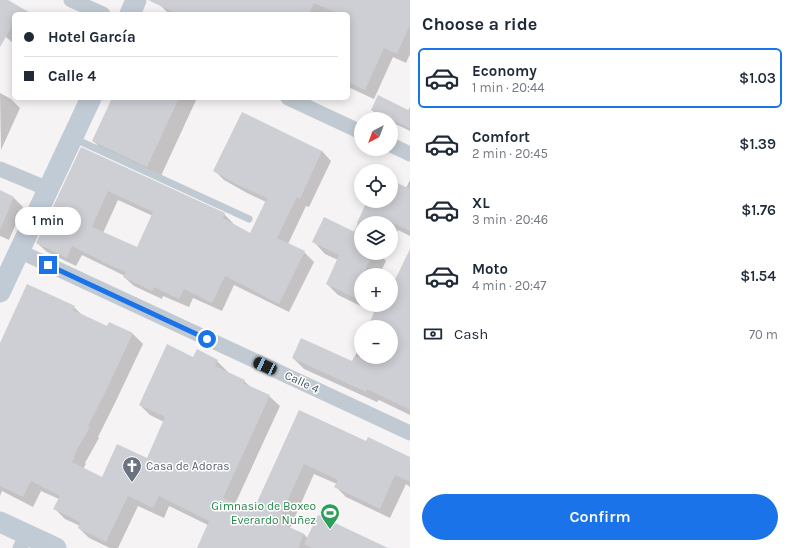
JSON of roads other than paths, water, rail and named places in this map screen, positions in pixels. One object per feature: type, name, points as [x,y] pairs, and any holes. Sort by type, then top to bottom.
[{"type":"street","points":[[71,0],[98,12]]},
{"type":"street","points":[[131,12],[136,0]]},
{"type":"street","points":[[0,292],[90,100]]},
{"type":"street","points":[[292,100],[354,129]]},
{"type":"street","points":[[398,148],[410,154]]},
{"type":"street","points":[[0,168],[48,189]]},
{"type":"street","name":"Calle 4","points":[[19,251],[410,433]]},
{"type":"street","points":[[0,522],[24,541],[56,548]]},
{"type":"lane","points":[[72,138],[249,219]]},
{"type":"place","name":"Casa de Adoras","points":[[132,483]]},
{"type":"place","name":"Gimnasio de Boxeo Everardo Nuñez","points":[[330,530]]}]
